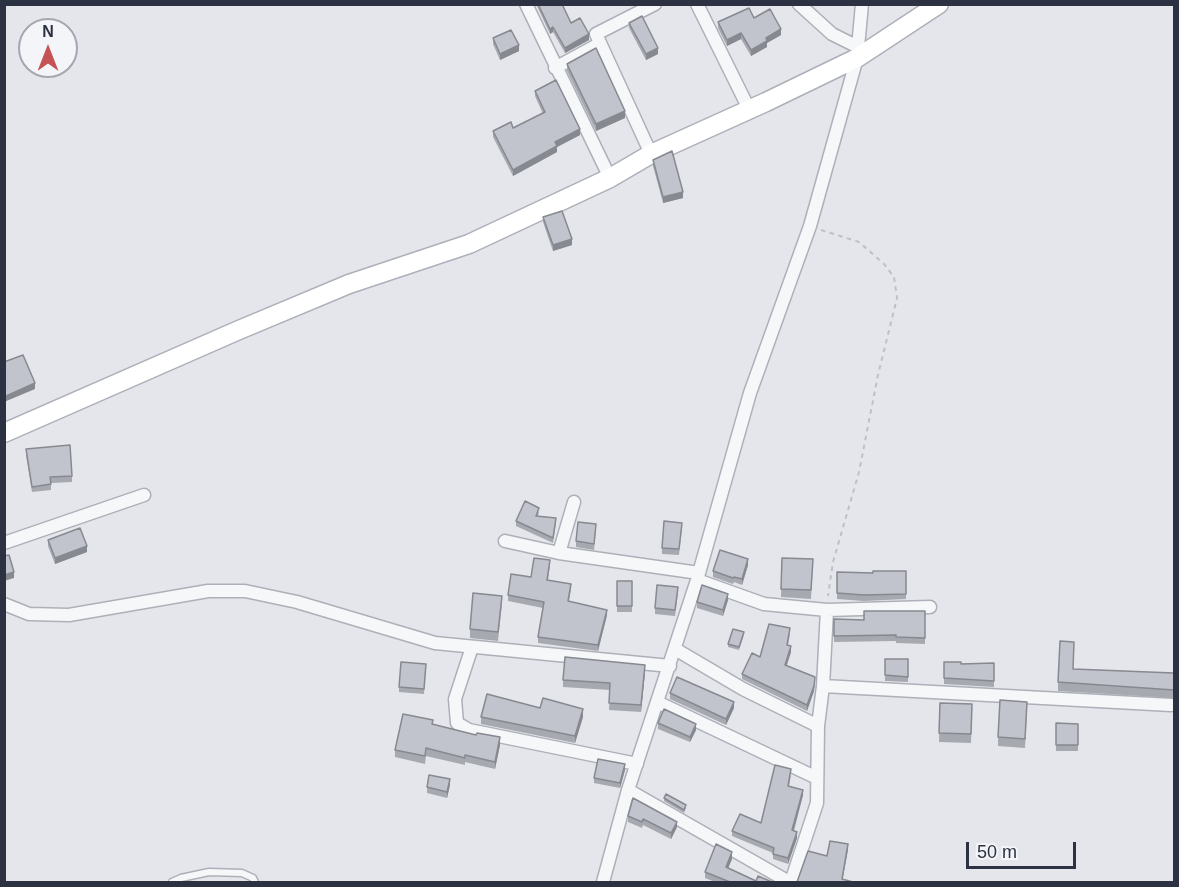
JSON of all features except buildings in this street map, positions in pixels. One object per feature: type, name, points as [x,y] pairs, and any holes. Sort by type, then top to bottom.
[{"type":"street","points":[[526,4],[610,178]]},
{"type":"street","points":[[697,4],[749,109]]},
{"type":"street","points":[[799,4],[832,34],[858,52]]},
{"type":"street","points":[[603,882],[628,790],[698,576],[750,393],[810,226],[858,52],[862,4]]},
{"type":"street","points":[[4,433],[349,284],[469,244],[610,178],[651,154],[749,109],[858,52],[939,4]]},
{"type":"street","points":[[651,5],[596,34],[651,154]]},
{"type":"street","points":[[555,68],[599,44]]},
{"type":"street","points":[[4,543],[144,495]]},
{"type":"street","points":[[559,553],[574,502]]},
{"type":"street","points":[[505,541],[559,553],[698,576],[764,604],[826,610],[930,607]]},
{"type":"street","points":[[4,604],[29,614],[69,615],[208,591],[245,591],[297,602],[435,643],[670,666]]},
{"type":"street","points":[[628,790],[790,882],[817,803],[818,726],[823,686],[826,610]]},
{"type":"street","points":[[472,647],[455,699],[457,723],[469,730],[637,764]]},
{"type":"street","points":[[675,650],[818,726]]},
{"type":"street","points":[[823,686],[1171,705]]},
{"type":"street","points":[[657,702],[817,778]]},
{"type":"lane","points":[[172,882],[209,872],[242,873],[253,878],[255,882]]},
{"type":"path","points":[[810,226],[859,242],[884,264],[894,277],[897,298],[878,375],[859,472],[833,562],[826,610]]}]
